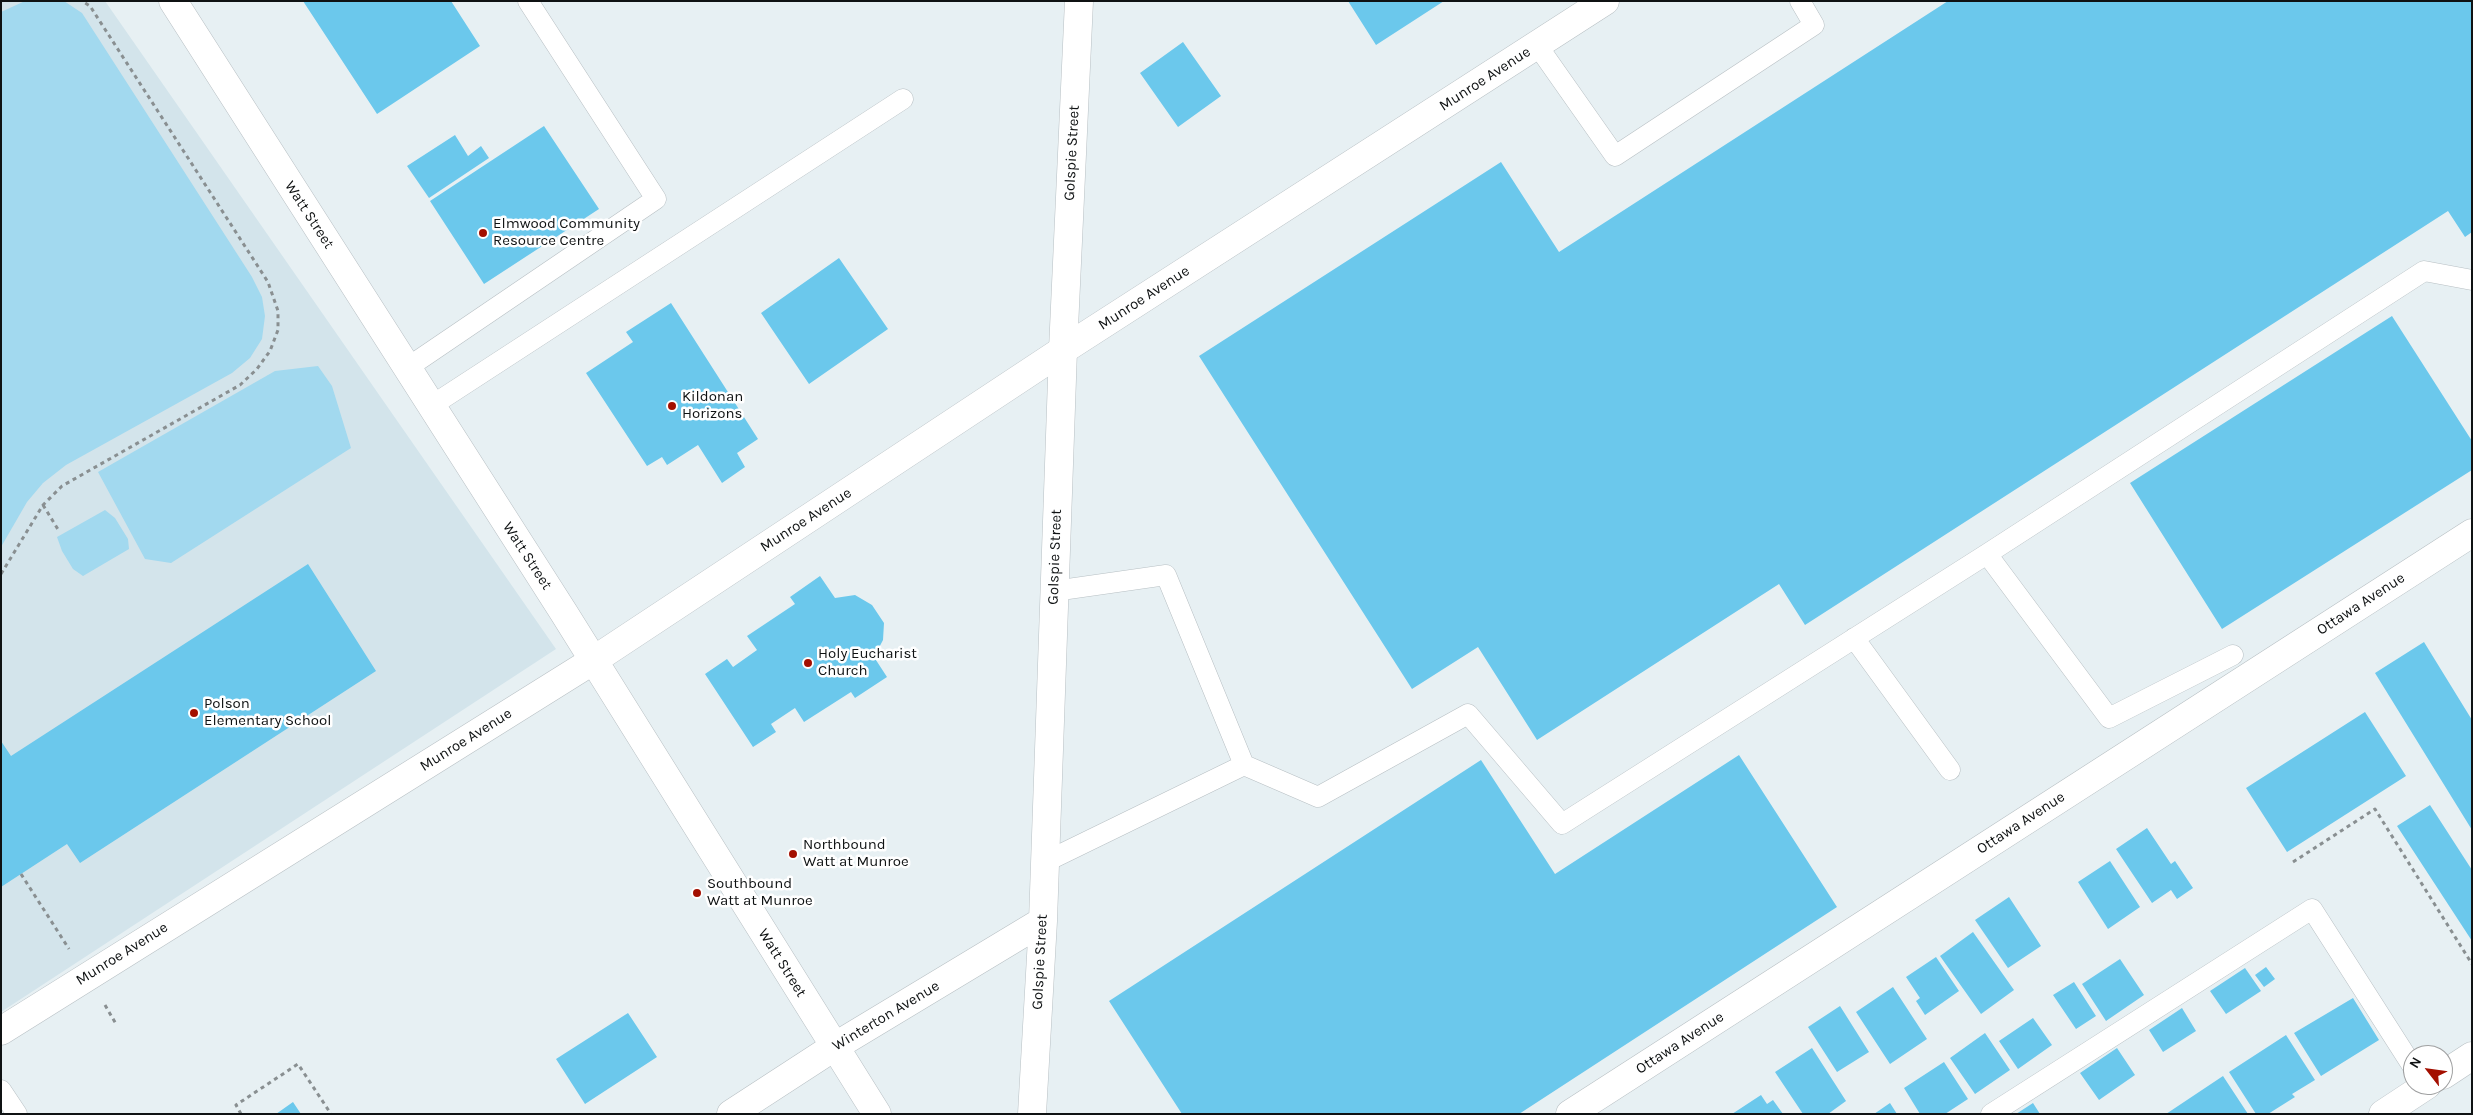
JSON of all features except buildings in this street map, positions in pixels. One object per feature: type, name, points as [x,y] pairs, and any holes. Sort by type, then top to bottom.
[{"type":"street","name":"Watt Street","points":[[173,1],[594,660],[877,1114]]},
{"type":"street","name":"Golspie Street","points":[[1032,1114],[1045,862],[1063,350],[1079,1]]},
{"type":"street","name":"Munroe Avenue","points":[[1,1031],[594,660],[1063,350],[1605,1]]},
{"type":"street","name":"Ottawa Avenue","points":[[1570,1114],[2472,533]]},
{"type":"street","name":"Winterton Avenue","points":[[731,1114],[834,1047],[1042,921]]},
{"type":"street","points":[[2453,1066],[2472,1056]]},
{"type":"street","points":[[2383,1114],[2408,1095]]},
{"type":"lane","points":[[407,368],[656,199],[528,1]]},
{"type":"lane","points":[[1537,45],[1615,156],[1814,25],[1800,1]]},
{"type":"lane","points":[[431,406],[903,99]]},
{"type":"lane","points":[[1054,590],[1166,574],[1244,765],[1318,797],[1468,714],[1562,824],[1987,554],[2424,271],[2472,280]]},
{"type":"lane","points":[[1987,554],[2110,718],[2234,655]]},
{"type":"lane","points":[[1854,638],[1950,770]]},
{"type":"lane","points":[[1045,862],[1244,765]]},
{"type":"lane","points":[[1992,1114],[2312,909],[2403,1045]]},
{"type":"lane","points":[[1,1090],[17,1114]]},
{"type":"path","points":[[1,574],[43,505],[62,486],[240,384],[257,369],[270,351],[278,330],[278,311],[268,282],[90,6],[82,1]]},
{"type":"path","points":[[43,505],[59,531]]},
{"type":"path","points":[[2293,862],[2375,809],[2472,964]]},
{"type":"path","points":[[241,1114],[236,1106],[298,1064],[331,1114]]},
{"type":"shaded area","points":[[1,1],[105,1],[556,649],[1,1012]]},
{"type":"shaded area","points":[[25,1],[64,1],[82,13],[252,277],[262,297],[265,316],[262,339],[250,358],[232,373],[66,465],[43,483],[27,502],[1,547],[1,12]]},
{"type":"shaded area","points":[[318,366],[332,386],[351,448],[171,563],[145,559],[98,472],[275,371]]},
{"type":"shaded area","points":[[105,510],[115,518],[128,539],[129,549],[83,576],[73,569],[62,551],[57,537]]},
{"type":"place","name":"Elmwood Community Resource Centre","points":[[483,233]]},
{"type":"place","name":"Kildonan Horizons","points":[[672,406]]},
{"type":"place","name":"Holy Eucharist Church","points":[[808,663]]},
{"type":"place","name":"Polson Elementary School","points":[[194,713]]},
{"type":"place","name":"Northbound Watt at Munroe","points":[[793,854]]},
{"type":"place","name":"Southbound Watt at Munroe","points":[[697,893]]}]
